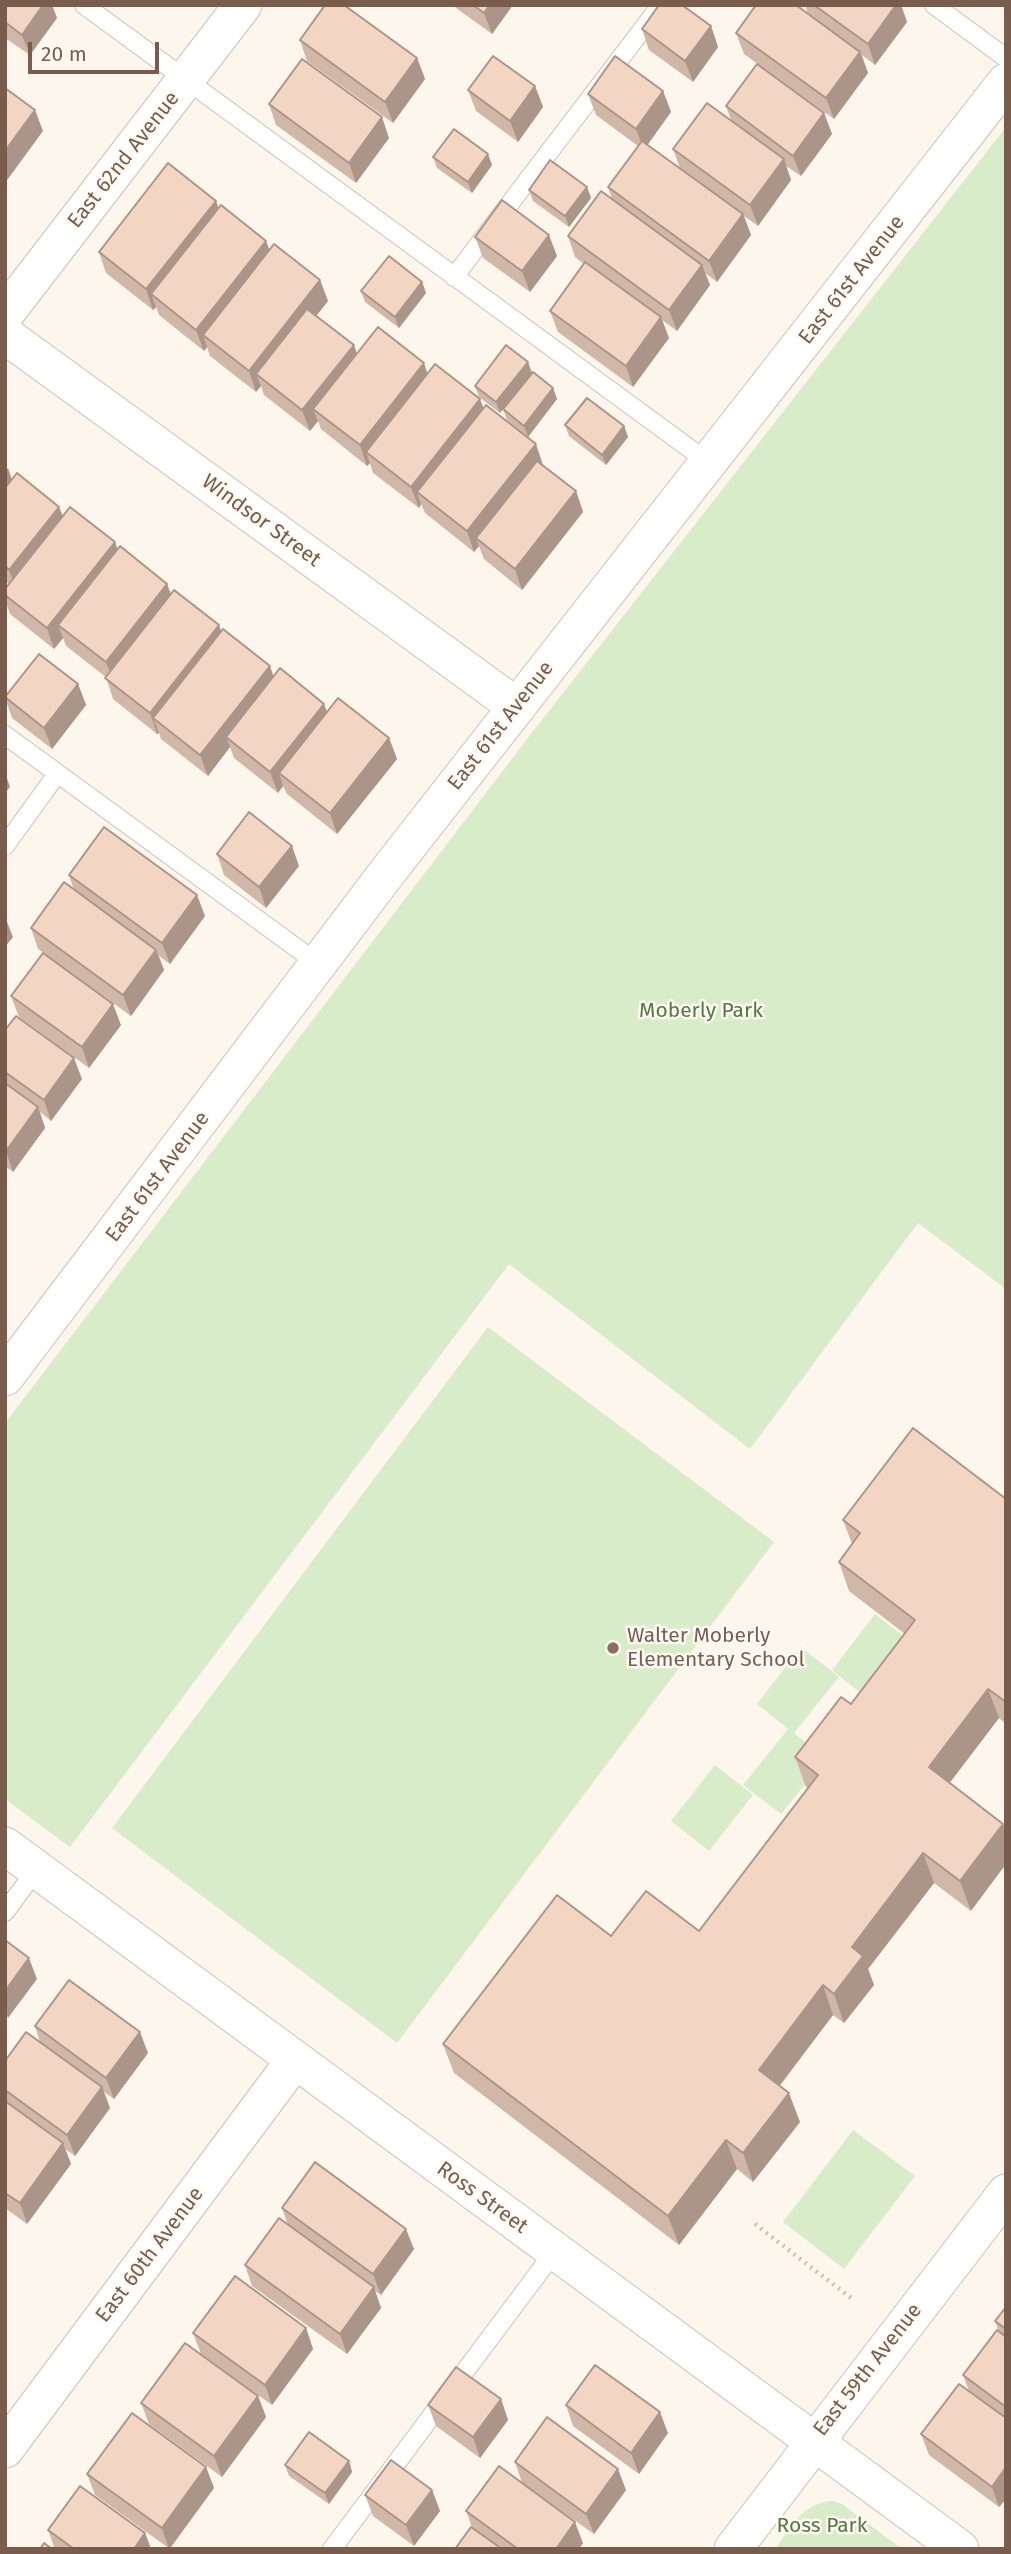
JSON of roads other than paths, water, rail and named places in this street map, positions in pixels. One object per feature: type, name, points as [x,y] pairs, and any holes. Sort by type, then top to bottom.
[{"type":"street","name":"East 62nd Avenue","points":[[5,314],[243,5]]},
{"type":"street","name":"East 61st Avenue","points":[[5,1377],[517,707],[1006,82]]},
{"type":"street","name":"Windsor Street","points":[[5,335],[517,707]]},
{"type":"street","name":"Ross Street","points":[[5,1846],[960,2549]]},
{"type":"street","name":"East 60th Avenue","points":[[5,2449],[295,2060]]},
{"type":"street","name":"East 59th Avenue","points":[[733,2549],[1006,2193]]},
{"type":"lane","points":[[84,5],[708,461]]},
{"type":"lane","points":[[454,277],[661,5]]},
{"type":"lane","points":[[934,5],[1006,58]]},
{"type":"lane","points":[[5,736],[320,965]]},
{"type":"lane","points":[[5,846],[57,774]]},
{"type":"lane","points":[[5,1912],[37,1869]]},
{"type":"lane","points":[[332,2549],[555,2251]]},
{"type":"place","name":"Walter Moberly Elementary School","points":[[613,1648]]},
{"type":"park label","name":"Moberly Park","points":[[701,1011]]},
{"type":"park label","name":"Ross Park","points":[[822,2526]]}]
